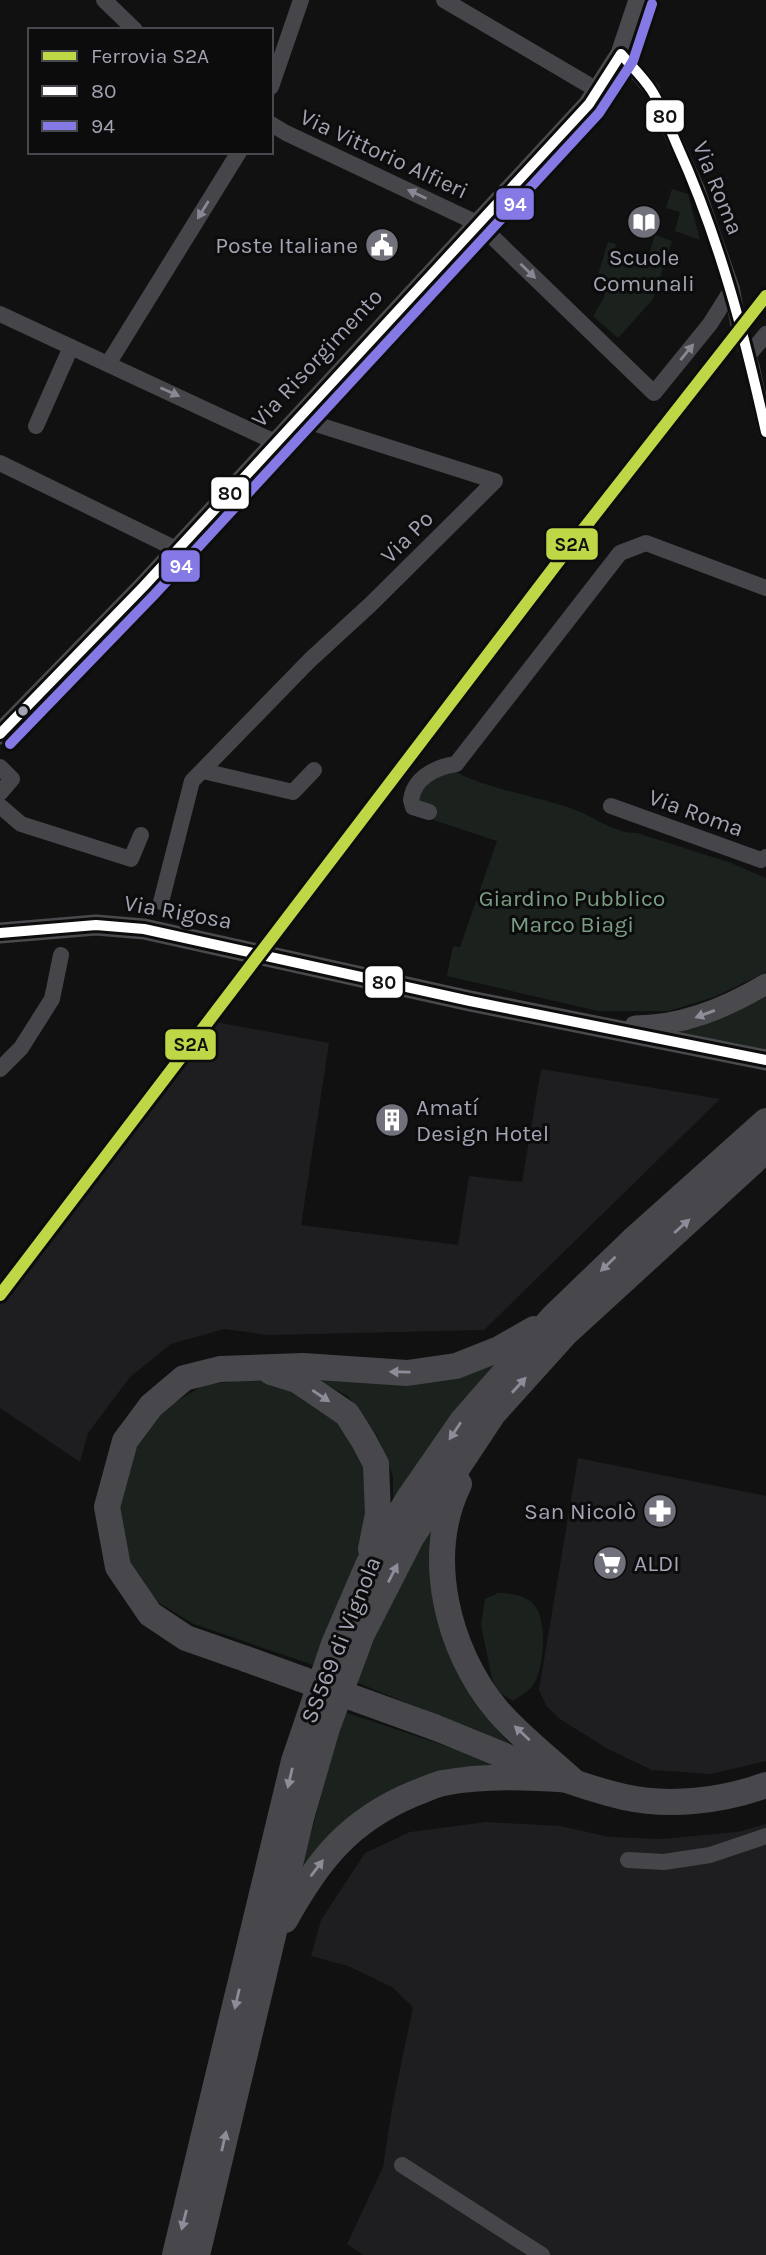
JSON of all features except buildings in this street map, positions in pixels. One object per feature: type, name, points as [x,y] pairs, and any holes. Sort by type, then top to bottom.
[{"type":"highway","name":"SS569 di Vignola","points":[[197,2255],[301,1818],[327,1728],[362,1634],[411,1538],[493,1414],[565,1334],[748,1157],[766,1121]]},
{"type":"highway","name":"SS569 di Vignola","points":[[175,2255],[294,1761],[334,1644],[369,1563],[409,1498],[463,1420],[553,1317],[633,1240],[748,1157]]},
{"type":"highway","points":[[553,1317],[499,1349],[456,1366],[407,1373],[303,1366],[220,1369],[184,1378],[151,1406],[125,1441],[107,1507],[118,1567],[150,1614],[186,1639],[572,1780],[625,1797],[681,1801],[718,1798],[766,1785]]},
{"type":"highway","points":[[260,1368],[297,1381],[347,1414],[364,1441],[376,1464],[378,1514],[369,1563]]},
{"type":"highway","points":[[493,1414],[452,1499],[441,1547],[447,1609],[469,1669],[498,1710],[572,1780]]},
{"type":"highway","points":[[270,1948],[315,1869],[341,1839],[366,1818],[440,1783],[486,1778],[572,1780]]},
{"type":"main road","name":"Via Risorgimento","points":[[0,734],[144,586],[589,104],[621,54],[639,0]]},
{"type":"main road","name":"Via Rigosa","points":[[0,933],[96,925],[144,929],[470,1001],[766,1060]]},
{"type":"main road","name":"Via Rigosa","points":[[591,1026],[653,1026],[703,1016],[766,984]]},
{"type":"street","points":[[104,0],[133,28]]},
{"type":"street","points":[[273,81],[300,0]]},
{"type":"street","points":[[444,0],[587,84]]},
{"type":"street","name":"Via Roma","points":[[621,54],[652,90],[697,189],[732,289],[766,432]]},
{"type":"street","name":"Via Vittorio Alfieri","points":[[273,125],[479,224],[654,393],[710,324]]},
{"type":"street","points":[[108,364],[238,154]]},
{"type":"street","points":[[710,324],[732,289]]},
{"type":"street","points":[[0,314],[275,442]]},
{"type":"street","points":[[710,324],[727,319],[738,323]]},
{"type":"street","points":[[748,356],[766,334]]},
{"type":"street","points":[[36,426],[71,347]]},
{"type":"street","name":"Via Po","points":[[161,902],[192,781],[310,660],[371,604],[495,481],[297,418]]},
{"type":"street","points":[[0,463],[176,549]]},
{"type":"street","points":[[429,812],[414,807],[411,800],[416,786],[431,771],[456,764],[620,553],[646,543],[766,588]]},
{"type":"street","points":[[0,767],[12,779],[0,793]]},
{"type":"street","points":[[203,771],[293,792],[314,770]]},
{"type":"street","points":[[0,806],[21,824],[131,859],[141,835]]},
{"type":"street","name":"Via Roma","points":[[611,806],[761,860],[766,857]]},
{"type":"street","points":[[0,1069],[21,1048],[52,999],[61,955]]},
{"type":"street","points":[[628,1860],[664,1862],[710,1855],[766,1836]]},
{"type":"street","points":[[402,2165],[542,2255]]},
{"type":"shaded area","points":[[205,1020],[329,1043],[301,1225],[458,1245],[469,1176],[522,1182],[541,1069],[720,1099],[484,1330],[268,1335],[224,1329],[171,1344],[130,1377],[88,1433],[80,1462],[0,1408],[0,1294]]},
{"type":"shaded area","points":[[578,1458],[766,1496],[766,1761],[711,1774],[652,1770],[606,1748],[560,1719],[547,1707],[539,1690]]},
{"type":"shaded area","points":[[486,1822],[560,1826],[610,1837],[662,1839],[737,1832],[766,1824],[766,2255],[363,2255],[347,2244],[383,2167],[413,2007],[392,1987],[348,1966],[311,1956],[321,1920],[365,1853],[410,1832]]},
{"type":"green space","points":[[672,189],[688,194],[700,240],[675,231],[680,212],[666,208]]},
{"type":"green space","points":[[655,235],[672,241],[653,299],[618,338],[593,316],[604,298],[606,282],[597,278],[608,242],[616,244],[614,253],[646,264]]},
{"type":"green space","name":"Giardino Pubblico Marco Biagi","points":[[450,769],[481,783],[578,811],[621,831],[637,833],[731,863],[766,878],[766,972],[714,997],[669,1011],[598,1011],[447,976],[453,946],[460,947],[497,841],[424,817],[418,797],[429,781]]},
{"type":"green space","points":[[766,994],[766,1053],[681,1035],[681,1031]]},
{"type":"green space","points":[[504,1352],[471,1392],[393,1509],[393,1476],[378,1437],[348,1396],[303,1373]]},
{"type":"green space","points":[[257,1378],[299,1388],[341,1422],[365,1459],[366,1541],[313,1665],[194,1624],[156,1601],[129,1560],[118,1508],[131,1456],[159,1412],[204,1385]]},
{"type":"green space","points":[[437,1518],[454,1661],[485,1716],[513,1747],[356,1682],[392,1598]]},
{"type":"green space","points":[[498,1593],[530,1601],[537,1609],[542,1626],[543,1649],[539,1672],[531,1688],[513,1701],[500,1693],[492,1679],[481,1625],[485,1599]]},
{"type":"green space","points":[[344,1712],[503,1765],[420,1781],[298,1880]]},
{"type":"rail line","name":"S2A","points":[[0,1295],[571,545],[766,296]]},
{"type":"transit line","name":"94","points":[[10,744],[154,595],[599,113],[633,61],[652,4]]},
{"type":"transit line","name":"80","points":[[0,734],[144,586],[589,104],[621,54],[656,97],[706,215],[749,358],[766,432]]},
{"type":"transit line","name":"80","points":[[0,933],[96,925],[144,929],[470,1001],[766,1060]]},
{"type":"place","name":"Scuole Comunali","points":[[644,222]]},
{"type":"place","name":"Poste Italiane","points":[[382,245]]},
{"type":"place","name":"Amatí Design Hotel","points":[[392,1120]]},
{"type":"place","name":"San Nicolò","points":[[660,1511]]},
{"type":"place","name":"ALDI","points":[[610,1563]]}]
